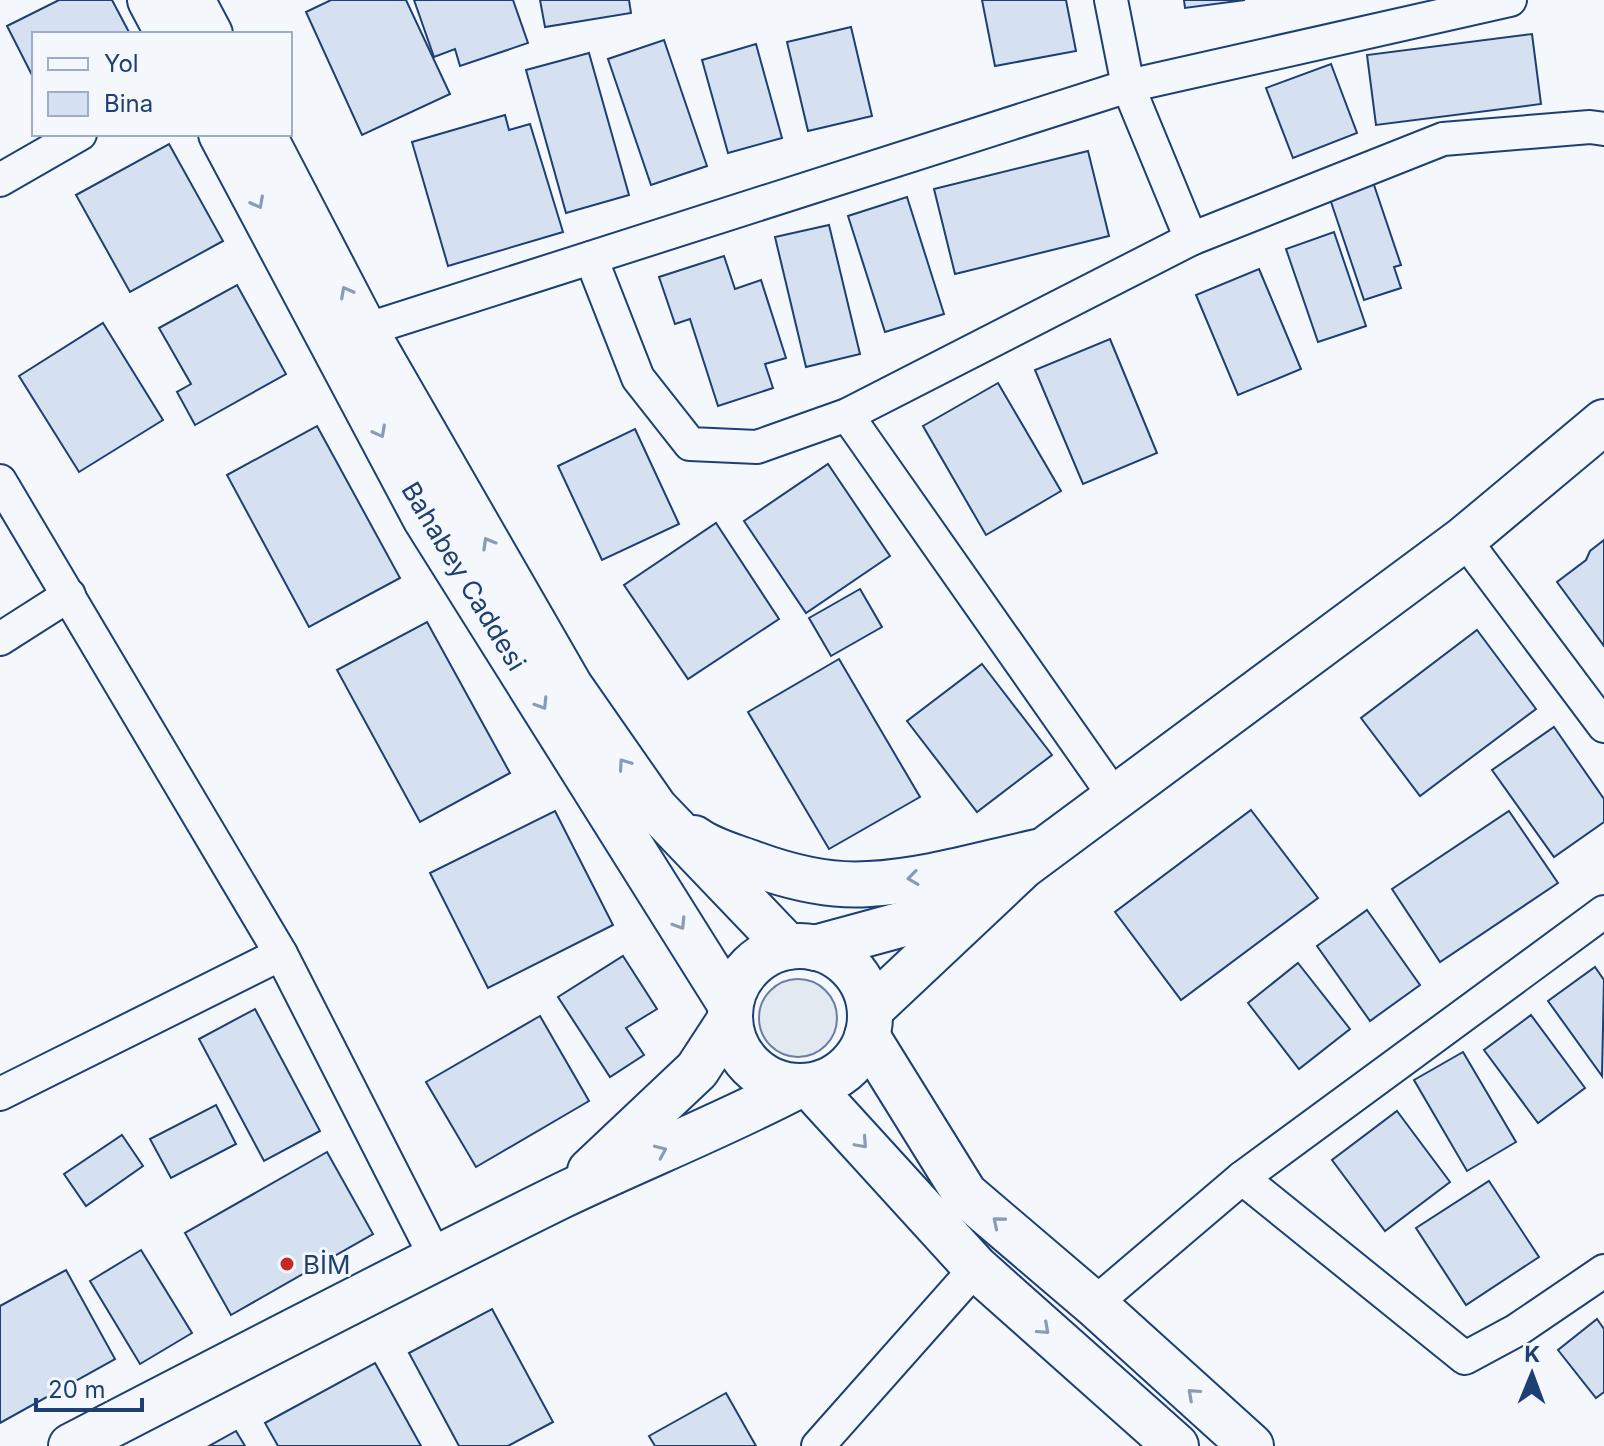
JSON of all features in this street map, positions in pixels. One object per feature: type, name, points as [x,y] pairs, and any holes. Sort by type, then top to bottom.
[{"type":"street","points":[[150,0],[167,32]]},
{"type":"street","points":[[192,0],[209,32]]},
{"type":"street","points":[[1111,0],[1128,86],[1191,239]]},
{"type":"street","points":[[365,330],[1128,86],[1510,0]]},
{"type":"street","points":[[591,258],[638,378],[690,444],[757,447],[847,415],[1191,239],[1443,139],[1590,127],[1604,129]]},
{"type":"street","points":[[5,167],[75,136]]},
{"type":"street","name":"Bahabey Caddesi","points":[[222,136],[425,518],[730,1013]]},
{"type":"street","name":"Bahabey Caddesi","points":[[264,136],[365,330],[570,686],[655,808],[801,947]]},
{"type":"street","points":[[847,415],[1115,797]]},
{"type":"street","points":[[71,1446],[565,1195],[803,1086],[829,1080],[846,1070],[859,1055],[869,1023],[1033,858],[1464,539],[1604,422]]},
{"type":"street","points":[[0,481],[281,954],[436,1258]]},
{"type":"street","points":[[1464,539],[1604,726]]},
{"type":"street","points":[[0,639],[69,595]]},
{"type":"street","points":[[655,808],[705,846],[811,880],[867,885],[1033,858]]},
{"type":"street","points":[[565,1195],[697,1070],[730,1013],[737,984],[750,966],[767,954],[907,923],[1033,858]]},
{"type":"street","points":[[1094,1304],[1242,1178],[1604,912]]},
{"type":"street","points":[[801,947],[836,956],[853,970],[865,988],[869,1023],[965,1194],[1094,1304],[1251,1446]]},
{"type":"street","points":[[0,1094],[281,954]]},
{"type":"street","points":[[730,1013],[734,1041],[751,1066],[776,1083],[803,1086],[976,1268],[1176,1446]]},
{"type":"street","points":[[1242,1178],[1465,1358],[1517,1330],[1604,1271]]},
{"type":"street","points":[[818,1446],[976,1268]]},
{"type":"shaded area","points":[[798,979],[813,982],[826,990],[834,1003],[837,1018],[834,1033],[826,1046],[813,1054],[798,1057],[783,1054],[770,1046],[762,1033],[759,1018],[762,1003],[770,990],[783,982]]},
{"type":"building","points":[[59,0],[112,0],[129,32],[32,32],[32,75],[7,26]]},
{"type":"building","points":[[331,0],[406,0],[450,94],[362,135],[306,12]]},
{"type":"building","points":[[414,0],[513,0],[528,43],[460,66],[455,49],[434,57]]},
{"type":"building","points":[[540,0],[629,0],[631,13],[545,27]]},
{"type":"building","points":[[982,0],[1066,0],[1076,51],[995,66]]},
{"type":"building","points":[[1184,0],[1245,0],[1185,8]]},
{"type":"building","points":[[851,27],[872,116],[808,131],[787,42]]},
{"type":"building","points":[[1532,34],[1541,104],[1376,125],[1367,55]]},
{"type":"building","points":[[664,40],[707,166],[651,185],[608,59]]},
{"type":"building","points":[[756,44],[782,138],[728,153],[702,60]]},
{"type":"building","points":[[589,53],[629,195],[566,213],[526,70]]},
{"type":"building","points":[[1331,64],[1357,133],[1293,158],[1266,88]]},
{"type":"building","points":[[505,115],[509,130],[530,124],[563,232],[448,266],[412,142]]},
{"type":"building","points":[[169,144],[223,241],[130,292],[76,195]]},
{"type":"building","points":[[1088,151],[1109,236],[955,274],[934,189]]},
{"type":"building","points":[[1373,182],[1401,265],[1394,267],[1401,288],[1364,300],[1329,196]]},
{"type":"building","points":[[907,197],[944,314],[885,332],[848,216]]},
{"type":"building","points":[[829,225],[860,354],[806,367],[775,237]]},
{"type":"building","points":[[1334,232],[1366,326],[1318,342],[1286,249]]},
{"type":"building","points":[[724,256],[735,289],[761,280],[786,358],[765,364],[773,388],[718,406],[690,319],[675,324],[659,277]]},
{"type":"building","points":[[1259,269],[1301,369],[1238,395],[1196,295]]},
{"type":"building","points":[[237,285],[286,374],[195,425],[177,392],[191,384],[159,328]]},
{"type":"building","points":[[103,323],[163,420],[79,472],[19,376]]},
{"type":"building","points":[[1110,339],[1157,453],[1083,484],[1035,370]]},
{"type":"building","points":[[998,383],[1061,491],[986,535],[923,426]]},
{"type":"building","points":[[317,426],[400,578],[309,627],[227,475]]},
{"type":"building","points":[[635,429],[679,524],[602,560],[558,466]]},
{"type":"building","points":[[828,464],[890,556],[806,613],[744,521]]},
{"type":"building","points":[[716,523],[779,619],[688,679],[624,585]]},
{"type":"building","points":[[1604,540],[1604,646],[1557,582],[1586,560],[1590,551]]},
{"type":"building","points":[[860,589],[882,627],[831,656],[809,618]]},
{"type":"building","points":[[427,622],[510,773],[420,822],[337,670]]},
{"type":"building","points":[[1477,630],[1536,709],[1420,796],[1361,718]]},
{"type":"building","points":[[839,659],[920,797],[829,849],[748,712]]},
{"type":"building","points":[[982,664],[1052,755],[977,812],[907,721]]},
{"type":"building","points":[[1554,727],[1604,799],[1604,822],[1554,857],[1492,770]]},
{"type":"building","points":[[1251,810],[1318,898],[1181,1000],[1115,912]]},
{"type":"building","points":[[555,811],[613,925],[488,988],[430,873]]},
{"type":"building","points":[[1509,811],[1558,883],[1440,962],[1392,889]]},
{"type":"building","points":[[1367,910],[1420,985],[1370,1021],[1317,946]]},
{"type":"building","points":[[623,956],[657,1009],[626,1028],[644,1055],[610,1077],[558,997]]},
{"type":"building","points":[[1298,963],[1350,1029],[1299,1069],[1248,1003]]},
{"type":"building","points":[[1595,967],[1604,980],[1602,1076],[1548,1001]]},
{"type":"building","points":[[255,1009],[320,1131],[264,1161],[199,1039]]},
{"type":"building","points":[[1531,1015],[1585,1088],[1538,1123],[1484,1050]]},
{"type":"building","points":[[540,1016],[589,1101],[476,1167],[426,1082]]},
{"type":"building","points":[[1463,1052],[1516,1142],[1467,1171],[1414,1080]]},
{"type":"building","points":[[216,1105],[236,1144],[171,1178],[150,1139]]},
{"type":"building","points":[[1397,1111],[1450,1182],[1385,1231],[1332,1160]]},
{"type":"building","points":[[122,1135],[143,1166],[86,1206],[64,1174]]},
{"type":"building","points":[[327,1152],[373,1234],[231,1315],[185,1233]]},
{"type":"building","points":[[1489,1181],[1539,1257],[1466,1305],[1416,1228]]},
{"type":"building","points":[[141,1250],[192,1333],[140,1364],[90,1281]]},
{"type":"building","points":[[66,1270],[115,1359],[0,1423],[0,1306]]},
{"type":"building","points":[[492,1309],[553,1422],[508,1446],[459,1446],[409,1353]]},
{"type":"building","points":[[1597,1319],[1604,1329],[1604,1392],[1596,1398],[1558,1350]]},
{"type":"building","points":[[375,1363],[421,1446],[278,1446],[265,1423]]},
{"type":"building","points":[[726,1393],[756,1446],[655,1446],[649,1436]]},
{"type":"building","points":[[236,1431],[245,1446],[209,1446]]},
{"type":"place","name":"BİM","points":[[287,1264]]}]
